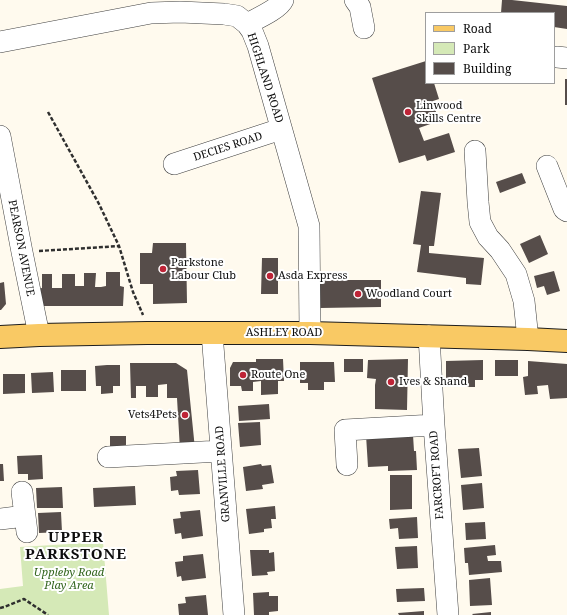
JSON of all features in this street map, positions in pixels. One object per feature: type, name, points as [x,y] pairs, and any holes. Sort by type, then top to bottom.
[{"type":"main road","name":"ASHLEY ROAD","points":[[0,337],[39,335],[310,333],[567,341]]},
{"type":"street","points":[[247,24],[281,4],[283,0]]},
{"type":"street","points":[[355,0],[360,6],[364,28]]},
{"type":"street","name":"HIGHLAND ROAD","points":[[0,42],[151,13],[180,12],[224,14],[237,16],[247,24],[252,31],[258,46],[309,226],[310,333]]},
{"type":"street","name":"DECIES ROAD","points":[[174,164],[281,129]]},
{"type":"street","name":"PEARSON AVENUE","points":[[0,130],[8,220],[22,252],[39,335]]},
{"type":"street","points":[[475,151],[480,222],[488,237],[500,250],[516,274],[524,301],[528,339]]},
{"type":"street","points":[[547,166],[564,209],[567,211]]},
{"type":"street","name":"GRANVILLE ROAD","points":[[212,333],[234,615]]},
{"type":"street","name":"FARCROFT ROAD","points":[[429,336],[448,615]]},
{"type":"street","points":[[347,465],[345,430],[434,425]]},
{"type":"street","points":[[108,457],[221,451]]},
{"type":"street","points":[[0,519],[26,524],[22,492]]},
{"type":"path","points":[[48,112],[99,204],[119,246],[133,292],[144,317],[147,334]]},
{"type":"path","points":[[22,252],[119,246]]},
{"type":"path","points":[[0,608],[24,599],[48,615]]},
{"type":"green space","name":"Uppleby Road Play Area","points":[[103,542],[109,615],[0,615],[0,589],[23,586],[20,547]]},
{"type":"building","points":[[502,0],[567,6],[567,29],[555,27],[555,12],[501,12]]},
{"type":"building","name":"Linwood Skills Centre","points":[[425,61],[425,84],[434,84],[439,99],[433,101],[436,112],[430,113],[433,123],[419,128],[424,141],[449,133],[455,152],[427,161],[425,155],[399,163],[372,78]]},
{"type":"building","points":[[565,79],[567,79],[567,105],[565,105]]},
{"type":"building","points":[[522,173],[526,183],[500,193],[496,182]]},
{"type":"building","points":[[421,191],[441,193],[434,246],[429,246],[429,253],[484,258],[481,285],[466,284],[466,278],[417,272],[421,245],[413,244]]},
{"type":"building","points":[[540,235],[548,254],[529,263],[520,244]]},
{"type":"building","name":"Parkstone Labour Club","points":[[153,243],[186,243],[187,303],[153,304],[153,284],[140,284],[140,253],[152,253]]},
{"type":"building","name":"Asda Express","points":[[262,258],[278,258],[278,294],[261,294]]},
{"type":"building","points":[[554,271],[560,291],[547,295],[544,286],[537,288],[534,276]]},
{"type":"building","points":[[106,272],[120,272],[120,286],[124,287],[123,306],[36,306],[36,289],[42,288],[42,274],[52,274],[52,288],[62,288],[62,274],[75,274],[75,286],[84,286],[84,273],[96,273],[95,287],[101,287],[106,286]]},
{"type":"building","name":"Woodland Court","points":[[320,280],[381,280],[381,307],[320,308]]},
{"type":"building","points":[[4,282],[6,304],[0,310],[0,283]]},
{"type":"building","points":[[256,359],[283,359],[284,381],[278,381],[278,394],[261,395],[261,381],[253,382],[253,391],[242,391],[241,386],[230,386],[230,368],[233,362],[256,362]]},
{"type":"building","points":[[344,359],[363,359],[363,372],[344,372]]},
{"type":"building","name":"Ives & Shand","points":[[408,359],[407,410],[375,409],[376,379],[367,378],[368,360]]},
{"type":"building","points":[[483,360],[483,380],[475,380],[475,387],[464,387],[465,381],[456,380],[456,387],[451,387],[451,380],[446,380],[446,361]]},
{"type":"building","points":[[495,360],[518,360],[518,376],[495,376]]},
{"type":"building","points":[[528,361],[567,364],[567,398],[550,399],[548,385],[537,386],[538,394],[525,395],[523,377],[528,376]]},
{"type":"building","points":[[300,362],[334,362],[335,382],[324,382],[324,390],[308,390],[308,383],[300,383]]},
{"type":"building","points":[[130,363],[176,363],[187,370],[195,449],[180,450],[177,398],[167,398],[167,384],[158,385],[158,397],[146,397],[146,386],[136,386],[136,398],[131,398]]},
{"type":"building","points":[[120,365],[120,386],[113,386],[113,393],[101,394],[101,386],[96,386],[95,366]]},
{"type":"building","points":[[61,370],[86,370],[86,391],[61,391]]},
{"type":"building","points":[[53,372],[54,392],[32,393],[31,373]]},
{"type":"building","points":[[3,374],[25,374],[25,393],[3,394]]},
{"type":"building","points":[[269,404],[270,419],[239,421],[238,406]]},
{"type":"building","points":[[260,422],[261,445],[240,447],[238,423]]},
{"type":"building","points":[[366,435],[413,435],[417,470],[388,471],[388,466],[368,467]]},
{"type":"building","points":[[110,436],[126,436],[126,449],[110,449]]},
{"type":"building","points":[[479,448],[482,476],[461,478],[458,449]]},
{"type":"building","points":[[42,455],[43,479],[28,480],[28,474],[18,474],[17,456]]},
{"type":"building","points":[[0,464],[3,464],[4,481],[0,481]]},
{"type":"building","points":[[261,464],[262,466],[271,465],[274,483],[262,485],[263,489],[246,491],[243,467]]},
{"type":"building","points":[[198,470],[200,494],[179,495],[178,490],[171,491],[170,477],[177,476],[176,471]]},
{"type":"building","points":[[390,475],[412,475],[412,509],[390,510]]},
{"type":"building","points":[[482,483],[484,508],[463,510],[461,485]]},
{"type":"building","points":[[135,486],[136,505],[94,507],[93,488]]},
{"type":"building","points":[[62,487],[63,508],[37,508],[36,488]]},
{"type":"building","points":[[275,506],[276,519],[271,519],[272,528],[264,529],[264,532],[249,534],[246,509]]},
{"type":"building","points":[[200,510],[203,536],[182,539],[181,533],[175,534],[173,519],[181,518],[180,512]]},
{"type":"building","points":[[61,512],[62,532],[39,533],[38,513]]},
{"type":"building","points":[[417,517],[418,538],[399,539],[398,528],[390,529],[389,519]]},
{"type":"building","points":[[485,522],[486,539],[466,540],[465,523]]},
{"type":"building","points":[[495,545],[496,555],[487,556],[488,561],[501,561],[502,572],[469,575],[468,563],[465,563],[464,548]]},
{"type":"building","points":[[417,546],[418,568],[397,569],[395,547]]},
{"type":"building","points":[[250,550],[269,550],[269,553],[274,552],[275,571],[267,572],[268,575],[252,576]]},
{"type":"building","points":[[203,554],[206,578],[182,581],[181,576],[177,577],[175,562],[183,561],[183,556]]},
{"type":"building","points":[[490,578],[492,605],[470,606],[469,580]]},
{"type":"building","points":[[424,588],[425,601],[397,602],[396,589]]},
{"type":"building","points":[[269,592],[269,596],[278,596],[278,611],[269,612],[269,615],[254,615],[253,593]]},
{"type":"building","points":[[206,595],[208,615],[179,615],[178,604],[186,603],[185,597]]},
{"type":"building","points":[[424,611],[424,615],[399,615],[398,613]]},
{"type":"building","points":[[491,612],[491,615],[472,614]]},
{"type":"place","name":"Linwood Skills Centre","points":[[408,112]]},
{"type":"place","name":"Parkstone Labour Club","points":[[163,269]]},
{"type":"place","name":"Asda Express","points":[[270,276]]},
{"type":"place","name":"Woodland Court","points":[[358,294]]},
{"type":"place","name":"Route One","points":[[243,375]]},
{"type":"place","name":"Ives & Shand","points":[[391,382]]},
{"type":"place","name":"Vets4Pets","points":[[185,415]]},
{"type":"district","name":"UPPER PARKSTONE","points":[[76,546]]}]
